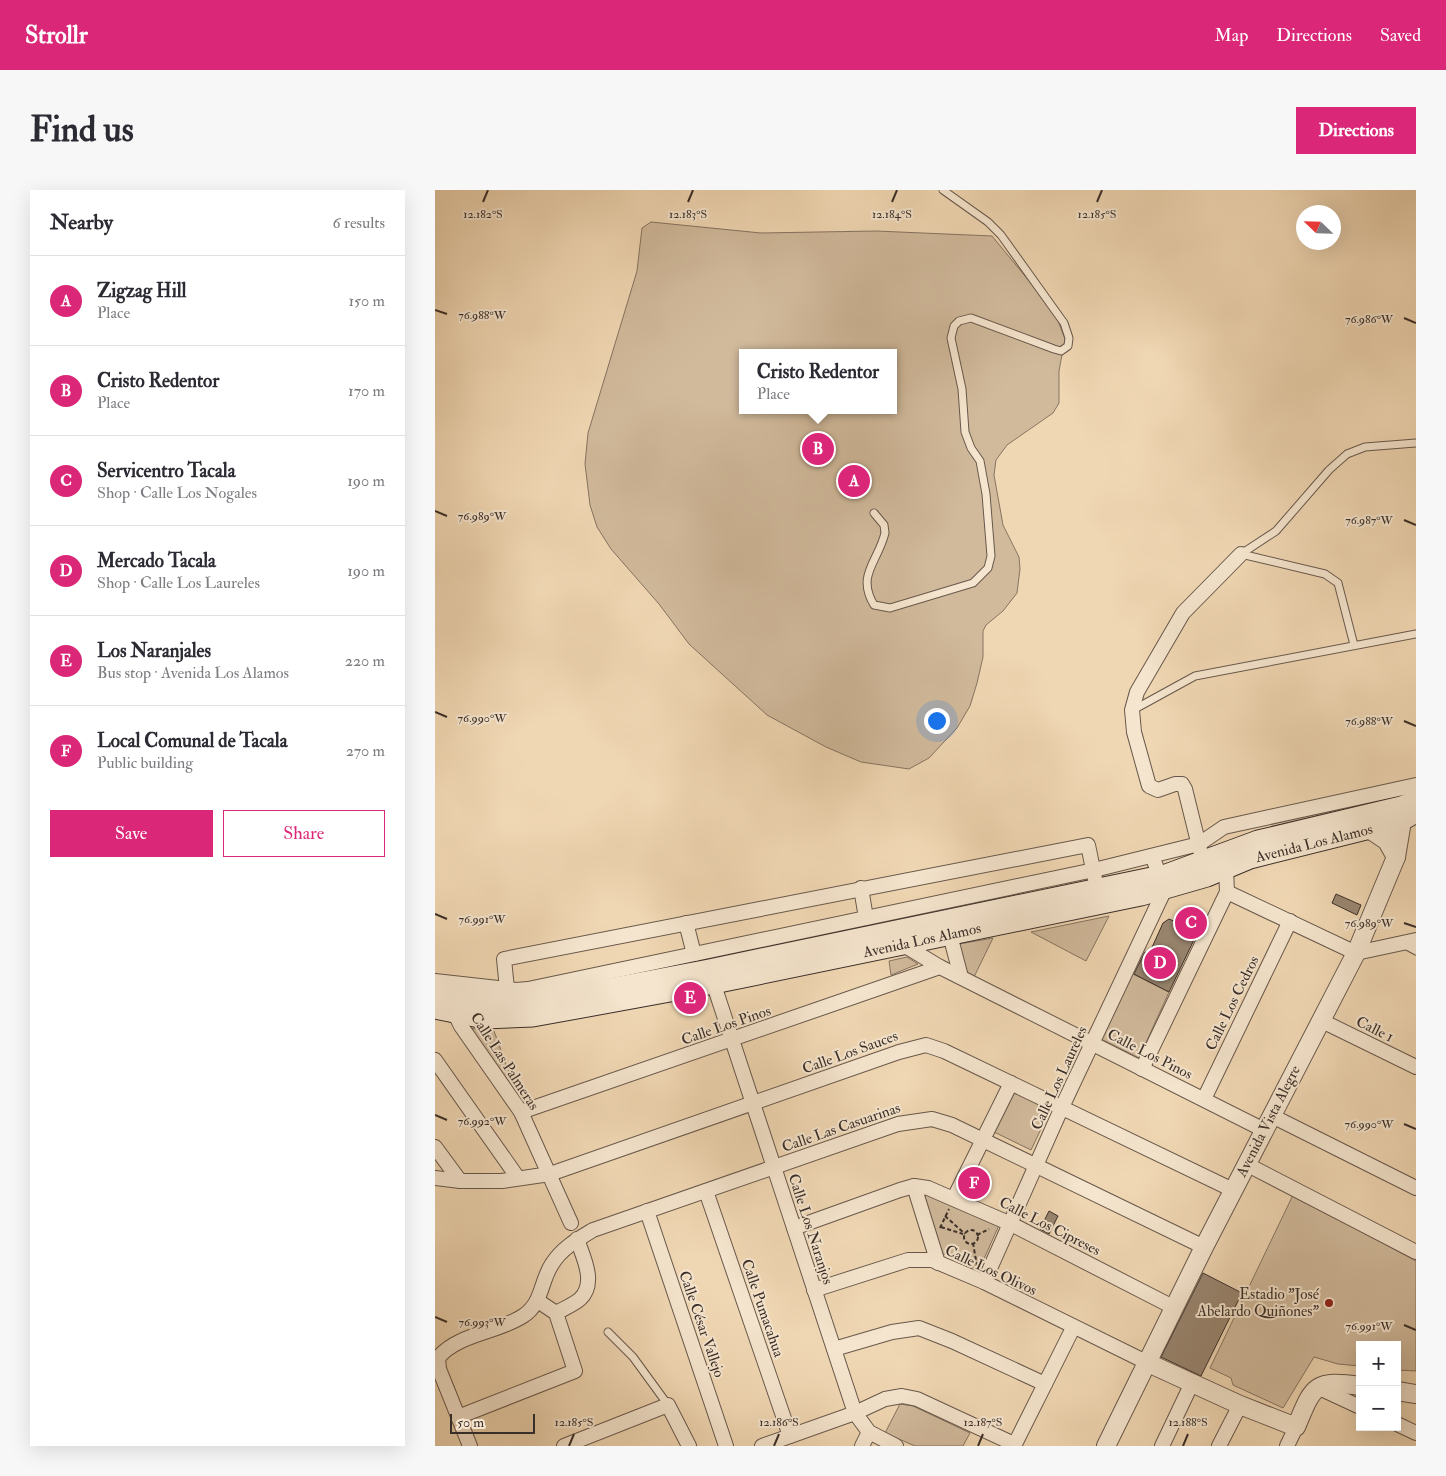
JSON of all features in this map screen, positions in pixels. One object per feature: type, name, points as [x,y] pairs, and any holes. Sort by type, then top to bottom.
[{"type":"main road","name":"Avenida Los Alamos","points":[[875,929],[902,944],[1099,905],[1162,882],[1203,861],[1258,840],[1408,808]]},
{"type":"main road","name":"Avenida Los Alamos","points":[[1203,861],[1226,869],[1251,859],[1369,829],[1408,808]]},
{"type":"main road","name":"Avenida Los Alamos","points":[[435,994],[484,1019],[533,1018],[712,977],[875,929],[1097,889],[1162,882]]},
{"type":"main road","name":"Avenida Los Alamos","points":[[435,1009],[456,1006]]},
{"type":"street","points":[[435,981],[507,989],[528,989],[694,954],[875,929],[1153,856],[1203,861],[1185,789],[1181,784],[1175,784],[1158,790],[1149,786],[1134,732],[1133,710],[1137,692],[1183,613],[1241,554]]},
{"type":"street","points":[[1408,808],[1416,785]]},
{"type":"street","name":"Avenida Vista Alegre","points":[[1106,1446],[1146,1362],[1246,1164],[1356,953],[1396,857],[1408,808]]},
{"type":"street","points":[[1369,829],[1387,841],[1396,857]]},
{"type":"street","points":[[507,989],[504,959],[1088,845],[1097,889]]},
{"type":"street","points":[[1153,856],[1162,882]]},
{"type":"street","points":[[1142,1069],[1227,892],[1226,869]]},
{"type":"street","name":"Calle Los Laureles","points":[[984,1282],[1062,1107],[1093,1043],[1162,882]]},
{"type":"street","points":[[861,888],[875,929]]},
{"type":"street","points":[[1227,892],[1356,953],[1416,940]]},
{"type":"street","name":"Calle Los Cedros","points":[[1204,1099],[1290,921]]},
{"type":"street","points":[[687,923],[694,954]]},
{"type":"street","points":[[950,934],[961,977]]},
{"type":"street","name":"Calle Los Pinos","points":[[902,944],[940,967],[1204,1099],[1268,1123],[1416,1188]]},
{"type":"street","name":"Calle Los Pinos","points":[[521,1112],[940,967]]},
{"type":"street","name":"Calle Los Naranjos","points":[[712,977],[855,1413],[869,1432]]},
{"type":"street","name":"Calle Las Palmeras","points":[[456,1006],[461,1026],[521,1112],[571,1223]]},
{"type":"street","name":"Calle 1","points":[[1320,1020],[1416,1067]]},
{"type":"street","name":"Calle Los Sauces","points":[[435,1178],[460,1181],[518,1178],[550,1174],[906,1049],[926,1045],[944,1050],[1233,1190]]},
{"type":"street","points":[[435,1060],[518,1178]]},
{"type":"street","points":[[954,1198],[1011,1084]]},
{"type":"street","name":"Calle Las Casuarinas","points":[[538,1301],[552,1264],[577,1239],[593,1230],[914,1120],[932,1119],[945,1122],[1204,1247]]},
{"type":"street","points":[[435,1147],[460,1181]]},
{"type":"street","points":[[1246,1164],[1416,1252]]},
{"type":"street","points":[[794,1228],[913,1186],[938,1262]]},
{"type":"street","name":"Calle Los Cipreses","points":[[913,1186],[928,1188],[954,1198],[1011,1224],[1173,1308]]},
{"type":"street","name":"Calle Pumacahua","points":[[706,1191],[790,1436]]},
{"type":"street","name":"Calle César Vallejo","points":[[647,1212],[725,1446]]},
{"type":"street","points":[[555,1313],[580,1299],[587,1290],[589,1279],[577,1239]]},
{"type":"street","name":"Calle Los Olivos","points":[[815,1290],[908,1260],[938,1262],[984,1282],[1073,1328],[1146,1362]]},
{"type":"street","points":[[458,1417],[575,1371],[555,1313],[538,1301],[523,1316],[510,1323],[445,1348],[438,1358],[439,1369],[458,1417],[470,1446]]},
{"type":"street","points":[[834,1349],[892,1332],[919,1328],[952,1341],[1045,1384]]},
{"type":"street","points":[[763,1446],[855,1413],[885,1399],[909,1397],[1014,1445],[1073,1328]]},
{"type":"street","points":[[1146,1362],[1240,1405],[1296,1427]]},
{"type":"street","points":[[1287,1446],[1309,1396],[1317,1387],[1339,1382],[1356,1385]]},
{"type":"street","points":[[1162,1446],[1192,1383]]},
{"type":"street","points":[[1317,1387],[1356,1404]]},
{"type":"street","points":[[1401,1392],[1416,1394]]},
{"type":"street","points":[[571,1445],[668,1405],[689,1446]]},
{"type":"street","points":[[1219,1446],[1240,1405]]},
{"type":"street","points":[[1401,1426],[1416,1433]]},
{"type":"street","points":[[863,1446],[869,1432],[896,1446]]},
{"type":"lane","points":[[874,513],[884,525],[885,533],[865,582],[867,593],[874,605],[890,608],[973,583],[988,568],[991,556],[990,534],[980,462],[971,448],[965,432],[962,389],[951,338],[955,326],[963,319],[971,318],[1054,349],[1061,351],[1068,346],[1069,338],[1064,323],[1001,235],[989,222],[943,190]]},
{"type":"lane","points":[[1241,554],[1276,531],[1329,470],[1347,454],[1365,447],[1416,443]]},
{"type":"lane","points":[[1241,554],[1325,574],[1338,583],[1354,645]]},
{"type":"lane","points":[[1133,710],[1195,676],[1416,634]]},
{"type":"lane","points":[[1401,943],[1416,951]]},
{"type":"lane","points":[[608,1332],[633,1357],[668,1405]]},
{"type":"path","points":[[932,1244],[954,1198]]},
{"type":"path","points":[[941,1226],[965,1234],[972,1231],[976,1233],[977,1239],[973,1243],[965,1241],[965,1234],[945,1216]]},
{"type":"shaded area","points":[[651,222],[761,233],[876,231],[992,236],[1048,304],[1058,321],[1065,339],[1059,371],[1059,403],[1053,413],[1007,445],[996,460],[994,475],[1003,525],[1019,557],[1020,569],[1017,593],[1003,611],[986,625],[983,631],[983,657],[970,706],[957,728],[929,758],[909,769],[861,762],[826,747],[767,715],[689,644],[659,604],[611,549],[597,527],[590,505],[585,464],[588,433],[637,271],[642,228]]},
{"type":"shaded area","points":[[1109,916],[1086,961],[1031,932]]},
{"type":"shaded area","points":[[993,938],[974,977],[965,971],[959,944]]},
{"type":"shaded area","points":[[907,957],[918,964],[891,975],[889,961]]},
{"type":"shaded area","points":[[1131,973],[1169,992],[1139,1058],[1101,1039]]},
{"type":"shaded area","points":[[469,1028],[494,1031],[519,1100]]},
{"type":"shaded area","points":[[1012,1088],[1052,1106],[1031,1150],[992,1131]]},
{"type":"shaded area","points":[[920,1192],[1000,1223],[979,1270],[938,1251]]},
{"type":"shaded area","name":"Estadio \"José Abelardo Quiñones\"","points":[[1293,1195],[1416,1261],[1416,1371],[1401,1370],[1401,1341],[1356,1341],[1356,1366],[1338,1364],[1314,1357],[1283,1408],[1233,1385],[1231,1378],[1210,1368]]},
{"type":"shaded area","points":[[900,1404],[913,1406],[970,1433],[963,1446],[915,1446],[885,1433]]},
{"type":"building","points":[[1336,894],[1361,905],[1357,915],[1332,903]]},
{"type":"building","points":[[1185,915],[1202,923],[1169,992],[1134,974],[1145,952],[1149,954],[1163,923],[1169,919],[1181,924]]},
{"type":"building","points":[[1049,1211],[1058,1216],[1049,1234],[1040,1229]]},
{"type":"building","points":[[1203,1273],[1242,1293],[1201,1376],[1161,1357]]},
{"type":"place","name":"Cristo Redentor","points":[[818,449]]},
{"type":"place","name":"Zigzag Hill","points":[[854,481]]},
{"type":"place","name":"Servicentro Tacala","points":[[1191,923]]},
{"type":"place","name":"Mercado Tacala","points":[[1160,963]]},
{"type":"place","name":"Los Naranjales","points":[[690,998]]},
{"type":"place","name":"Local Comunal de Tacala","points":[[974,1183]]},
{"type":"place","name":"Estadio \"José Abelardo Quiñones\"","points":[[1329,1303]]}]
